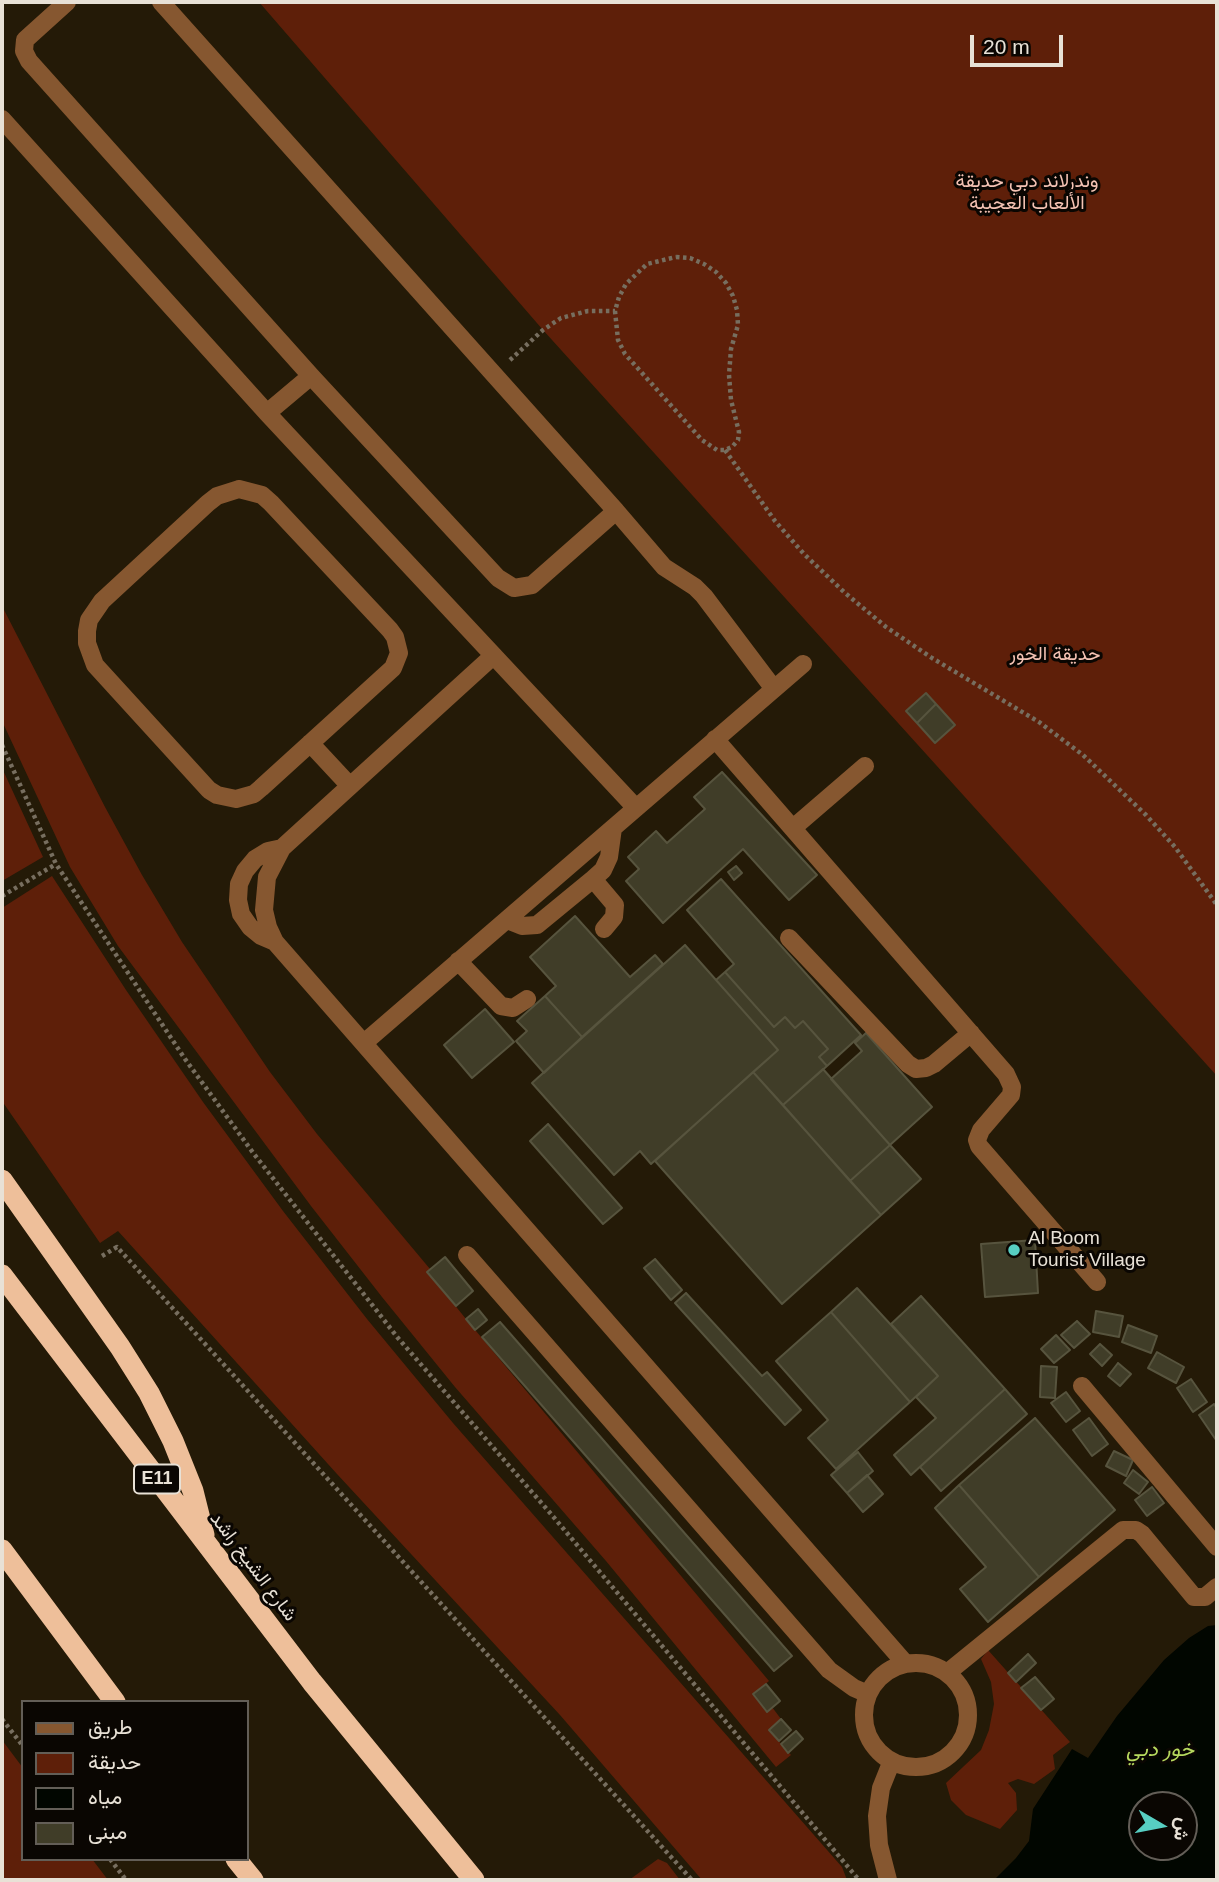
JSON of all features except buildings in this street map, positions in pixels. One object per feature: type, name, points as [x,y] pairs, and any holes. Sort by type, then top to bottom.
[{"type":"highway","points":[[2,1180],[120,1347],[149,1393],[173,1441],[193,1491],[207,1544]]},
{"type":"highway","name":"شارع الشيخ راشد","points":[[2,1275],[313,1682],[474,1880]]},
{"type":"highway","points":[[2,1550],[113,1700]]},
{"type":"highway","points":[[238,1861],[253,1880]]},
{"type":"lane","points":[[68,2],[26,40],[26,57],[312,376],[505,584],[514,588],[532,585],[616,511]]},
{"type":"lane","points":[[162,2],[664,566],[704,596],[774,689]]},
{"type":"lane","points":[[2,119],[267,412],[636,808]]},
{"type":"lane","points":[[267,412],[312,376]]},
{"type":"lane","points":[[228,491],[251,491],[262,495],[271,503],[390,630],[398,645],[397,661],[393,668],[310,743],[254,794],[236,799],[217,796],[95,665],[90,655],[87,631],[95,610],[208,503],[228,491]]},
{"type":"lane","points":[[494,656],[282,848],[267,877],[264,894],[264,911],[275,942],[905,1663]]},
{"type":"lane","points":[[365,1042],[803,664]]},
{"type":"lane","points":[[715,739],[1006,1074],[1012,1087],[1011,1095],[981,1130],[977,1140],[979,1146],[1097,1282]]},
{"type":"lane","points":[[310,743],[350,786]]},
{"type":"lane","points":[[793,828],[865,766]]},
{"type":"lane","points":[[507,920],[522,926],[537,925],[593,879],[606,864],[612,828]]},
{"type":"lane","points":[[275,942],[250,927],[241,914],[239,884],[255,859],[268,851],[282,848]]},
{"type":"lane","points":[[593,879],[615,905],[614,916],[604,929]]},
{"type":"lane","points":[[789,937],[908,1064],[916,1069],[934,1064],[971,1033]]},
{"type":"lane","points":[[458,961],[501,1006],[513,1008],[527,999]]},
{"type":"lane","points":[[467,1255],[829,1670],[854,1688],[868,1694]]},
{"type":"lane","points":[[1082,1386],[1217,1547]]},
{"type":"lane","points":[[947,1672],[1123,1530],[1136,1530],[1142,1534],[1194,1597],[1205,1597],[1217,1587]]},
{"type":"lane","points":[[905,1663],[927,1663],[947,1672],[962,1689],[969,1711],[966,1733],[960,1743],[954,1752],[935,1765],[913,1768],[891,1763],[874,1749],[865,1730],[863,1708],[870,1688],[885,1672],[905,1663]]},
{"type":"lane","points":[[888,1880],[879,1844],[877,1816],[881,1788],[891,1763]]},
{"type":"path","points":[[690,258],[704,264],[726,283],[733,296],[738,325],[731,349],[729,374],[731,400],[739,432],[732,447],[725,450],[717,450],[702,440],[625,354],[618,340],[615,311],[618,297],[630,278],[647,264],[661,259],[690,258]]},
{"type":"path","points":[[494,375],[543,330],[561,318],[587,311],[615,311]]},
{"type":"path","points":[[725,450],[775,521],[804,554],[844,592],[920,650],[1039,722],[1083,755],[1146,814],[1175,847],[1217,905]]},
{"type":"path","points":[[2,745],[55,864],[185,1059],[325,1247],[406,1348],[551,1514],[859,1880]]},
{"type":"path","points":[[2,896],[55,864]]},
{"type":"path","points":[[102,1256],[117,1247],[692,1880]]},
{"type":"path","points":[[2,1719],[21,1743]]},
{"type":"path","points":[[112,1861],[126,1880]]},
{"type":"green space","points":[[259,2],[1217,2],[1217,1076],[543,330]]},
{"type":"green space","points":[[2,606],[142,875],[182,942],[270,1072],[317,1134],[430,1269],[428,1272],[466,1319],[769,1681],[753,1694],[772,1707],[781,1719],[769,1730],[791,1755],[776,1767],[382,1297],[118,946],[70,867],[2,721]]},
{"type":"green space","points":[[2,768],[43,857],[2,881]]},
{"type":"green space","points":[[52,876],[203,1102],[367,1319],[453,1423],[842,1867],[847,1880],[702,1880],[560,1715],[337,1474],[118,1231],[100,1243],[2,1101],[2,908]]},
{"type":"green space","points":[[988,1650],[1070,1742],[1053,1755],[1055,1769],[1034,1784],[1018,1779],[1008,1783],[1016,1793],[1017,1810],[1000,1829],[966,1815],[951,1800],[946,1783],[981,1750],[989,1730],[994,1704],[991,1682],[981,1659]]},
{"type":"green space","points":[[2,1740],[21,1765],[21,1861],[94,1861],[108,1880],[2,1880]]},
{"type":"green space","points":[[658,1859],[667,1863],[680,1880],[629,1880]]},
{"type":"water","name":"خور دبي","points":[[1217,1625],[1217,1880],[994,1880],[1029,1841],[1033,1809],[1072,1749],[1088,1758],[1117,1716],[1164,1660],[1189,1638],[1208,1626]]},
{"type":"place","name":"Al Boom Tourist Village","points":[[1014,1250]]},
{"type":"park label","name":"وندرلاند دبي حديقة الألعاب العجيبة","points":[[1027,193]]},
{"type":"park label","name":"حديقة الخور","points":[[1055,655]]}]
